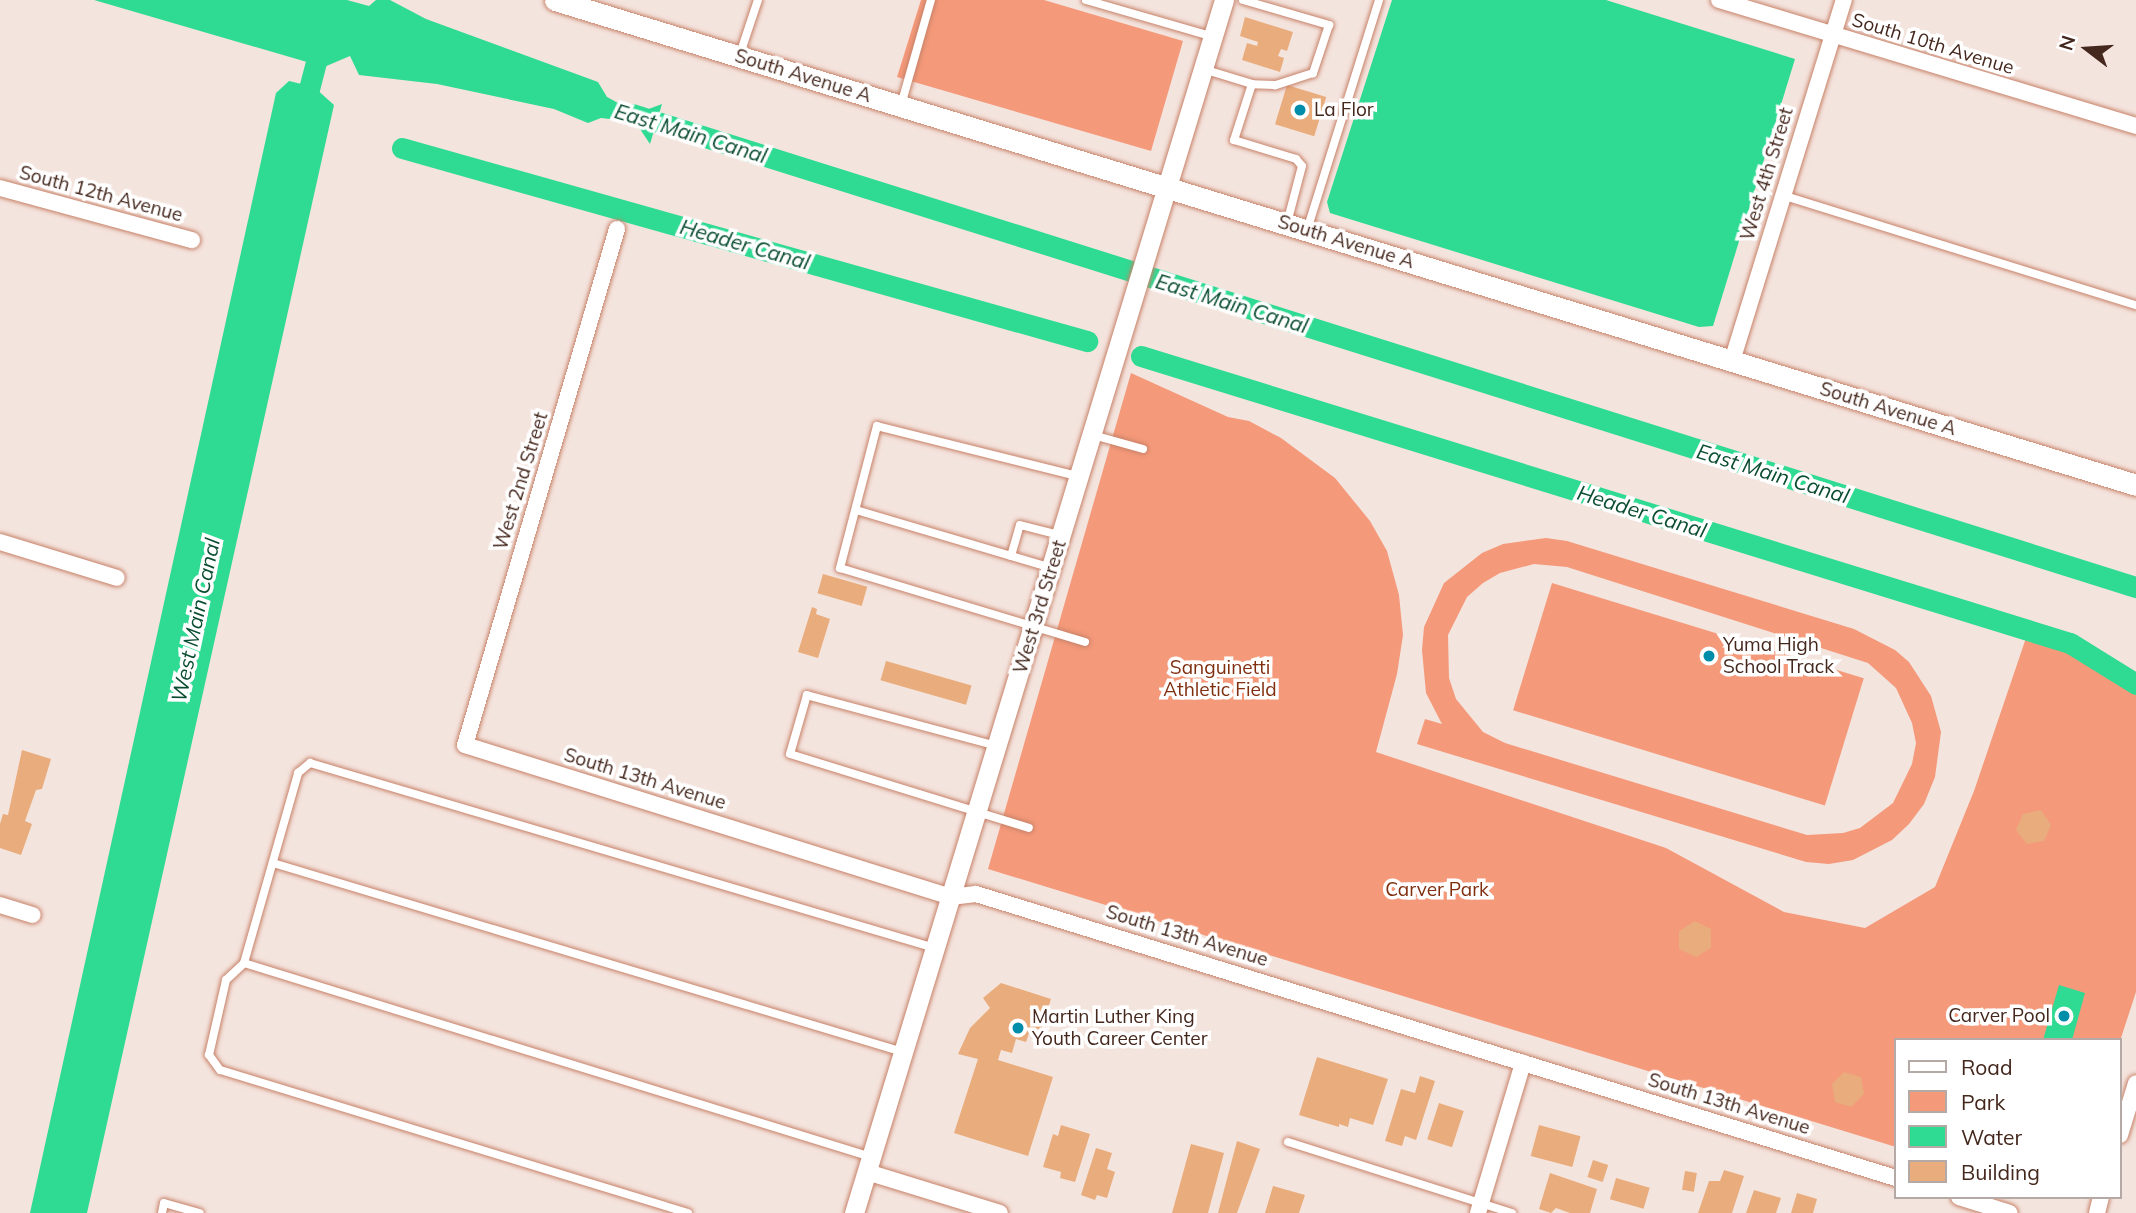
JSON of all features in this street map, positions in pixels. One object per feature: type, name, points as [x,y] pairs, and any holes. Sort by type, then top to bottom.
[{"type":"main road","name":"South Avenue A","points":[[555,0],[597,6],[740,57],[2136,485]]},
{"type":"street","name":"West 3rd Street","points":[[854,1213],[1224,0]]},
{"type":"street","name":"South 10th Avenue","points":[[1719,0],[2136,126]]},
{"type":"street","name":"West 4th Street","points":[[1732,361],[1844,0]]},
{"type":"street","name":"South 12th Avenue","points":[[0,188],[192,240]]},
{"type":"street","name":"West 2nd Street","points":[[465,745],[618,229]]},
{"type":"street","points":[[0,542],[117,578]]},
{"type":"street","name":"South 13th Avenue","points":[[465,745],[951,897],[976,894],[1895,1178]]},
{"type":"street","points":[[0,905],[32,915]]},
{"type":"street","points":[[1479,1208],[1523,1063]]},
{"type":"street","points":[[2122,1128],[2136,1083]]},
{"type":"street","points":[[869,1165],[1000,1213]]},
{"type":"street","points":[[1965,1199],[2010,1213]]},
{"type":"lane","points":[[740,57],[758,0]]},
{"type":"lane","points":[[901,105],[931,0]]},
{"type":"lane","points":[[1086,0],[1213,36]]},
{"type":"lane","points":[[1203,69],[1252,84],[1275,85],[1313,73],[1329,25],[1243,0]]},
{"type":"lane","points":[[1307,230],[1379,0]]},
{"type":"lane","points":[[1252,84],[1234,140],[1296,159],[1302,166],[1287,223]]},
{"type":"lane","points":[[1782,195],[2136,305]]},
{"type":"lane","points":[[1080,477],[877,426],[840,568],[1085,642]]},
{"type":"lane","points":[[1093,435],[1143,449]]},
{"type":"lane","points":[[856,510],[1052,568]]},
{"type":"lane","points":[[1011,555],[1020,525],[1062,536]]},
{"type":"lane","points":[[997,746],[807,695],[790,754],[1029,828]]},
{"type":"lane","points":[[688,1213],[220,1070],[208,1055],[226,981],[244,963],[298,773],[310,763],[935,948]]},
{"type":"lane","points":[[273,863],[903,1052]]},
{"type":"lane","points":[[244,963],[869,1165]]},
{"type":"lane","points":[[1288,1142],[1479,1208],[1512,1213]]},
{"type":"lane","points":[[162,1213],[164,1203],[200,1213]]},
{"type":"green space","points":[[921,0],[1044,0],[1183,41],[1151,151],[897,77]]},
{"type":"green space","points":[[1131,373],[1228,417],[1249,421],[1281,438],[1335,478],[1370,521],[1387,551],[1399,595],[1403,635],[1397,674],[1376,752],[1666,848],[1784,912],[1865,928],[1935,887],[1974,791],[2026,638],[2070,651],[2136,694],[2136,992],[2121,1038],[1895,1038],[1895,1147],[988,869]]},
{"type":"green space","points":[[1546,538],[1567,541],[1854,629],[1895,650],[1909,662],[1931,696],[1941,732],[1935,777],[1924,804],[1892,840],[1853,860],[1829,864],[1806,862],[1417,744],[1425,719],[1442,724],[1426,693],[1422,650],[1424,627],[1444,583],[1482,553],[1503,544]],"holes":[[[1534,564],[1567,567],[1868,663],[1896,688],[1912,723],[1916,743],[1912,764],[1893,803],[1860,828],[1843,833],[1807,835],[1505,743],[1483,732],[1456,699],[1449,678],[1448,635],[1467,597],[1500,573]]]},
{"type":"green space","points":[[1552,583],[1864,678],[1825,806],[1513,710]]},
{"type":"water","points":[[94,0],[347,0],[369,6],[376,0],[390,0],[426,19],[598,82],[607,97],[631,110],[646,110],[662,104],[650,144],[640,129],[627,121],[601,118],[588,123],[554,109],[437,84],[359,75],[350,56],[324,67]]},
{"type":"water","points":[[1392,0],[1606,0],[1795,59],[1713,326],[1699,327],[1330,213],[1327,202]]},
{"type":"water","points":[[289,81],[314,87],[334,105],[87,1213],[30,1213],[276,93]]},
{"type":"water","name":"Carver Pool","points":[[2059,985],[2085,993],[2073,1038],[2044,1038]]},
{"type":"building","points":[[1245,17],[1293,32],[1287,51],[1281,49],[1278,56],[1284,58],[1280,72],[1242,60],[1247,43],[1257,46],[1258,42],[1240,36]]},
{"type":"building","name":"La Flor","points":[[1287,85],[1326,97],[1314,136],[1275,124]]},
{"type":"building","points":[[823,574],[867,587],[862,606],[817,593]]},
{"type":"building","points":[[812,607],[817,609],[816,614],[830,619],[818,658],[798,652]]},
{"type":"building","points":[[886,661],[972,686],[966,705],[880,680]]},
{"type":"building","points":[[22,750],[51,759],[42,789],[36,790],[25,821],[32,824],[21,855],[0,848],[0,824],[3,814],[8,815]]},
{"type":"building","points":[[2041,810],[2051,825],[2044,841],[2027,844],[2016,830],[2023,814]]},
{"type":"building","points":[[1695,921],[1711,929],[1711,948],[1696,957],[1679,949],[1679,931]]},
{"type":"building","points":[[1001,983],[1051,999],[1041,1030],[1031,1027],[1026,1042],[1016,1039],[1012,1053],[1001,1050],[998,1060],[1053,1077],[1028,1156],[954,1133],[978,1059],[958,1054],[970,1028],[990,1008],[983,998]]},
{"type":"building","points":[[1317,1057],[1388,1079],[1373,1125],[1350,1118],[1348,1127],[1339,1124],[1339,1127],[1299,1115]]},
{"type":"building","points":[[1844,1072],[1861,1077],[1864,1094],[1851,1107],[1835,1102],[1832,1084]]},
{"type":"building","points":[[1420,1076],[1435,1081],[1416,1140],[1405,1136],[1402,1146],[1385,1141],[1401,1089],[1415,1093]]},
{"type":"building","points":[[1439,1103],[1464,1111],[1452,1147],[1427,1139]]},
{"type":"building","points":[[1061,1125],[1090,1134],[1075,1182],[1060,1178],[1061,1172],[1043,1167],[1053,1134],[1058,1136]]},
{"type":"building","points":[[1539,1125],[1581,1136],[1572,1167],[1531,1156]]},
{"type":"building","points":[[1237,1141],[1260,1149],[1237,1213],[1218,1213]]},
{"type":"building","points":[[1191,1144],[1224,1153],[1208,1213],[1172,1213]]},
{"type":"building","points":[[1096,1148],[1112,1153],[1107,1169],[1115,1172],[1107,1198],[1097,1195],[1095,1200],[1081,1195]]},
{"type":"building","points":[[1593,1160],[1608,1165],[1603,1182],[1587,1177]]},
{"type":"building","points":[[1724,1170],[1744,1176],[1732,1213],[1698,1213],[1709,1181],[1720,1181]]},
{"type":"building","points":[[1685,1171],[1697,1173],[1694,1192],[1682,1190]]},
{"type":"building","points":[[1550,1173],[1597,1189],[1590,1213],[1570,1213],[1556,1208],[1551,1213],[1539,1209]]},
{"type":"building","points":[[1616,1178],[1650,1188],[1644,1209],[1610,1199]]},
{"type":"building","points":[[1273,1186],[1305,1195],[1299,1213],[1265,1213]]},
{"type":"building","points":[[1754,1190],[1781,1198],[1776,1213],[1746,1213]]},
{"type":"building","points":[[1797,1193],[1817,1199],[1813,1213],[1791,1213]]},
{"type":"waterway","name":"West Main Canal","points":[[303,112],[322,39]]},
{"type":"waterway","name":"East Main Canal","points":[[632,114],[2136,587]]},
{"type":"waterway","name":"Header Canal","points":[[402,148],[1087,341]]},
{"type":"waterway","name":"Header Canal","points":[[1141,356],[2070,643],[2136,684]]},
{"type":"place","name":"La Flor","points":[[1300,110]]},
{"type":"place","name":"Yuma High School Track","points":[[1709,656]]},
{"type":"place","name":"Carver Pool","points":[[2064,1016]]},
{"type":"place","name":"Martin Luther King Youth Career Center","points":[[1018,1028]]},
{"type":"park label","name":"Sanguinetti Athletic Field","points":[[1220,679]]},
{"type":"park label","name":"Carver Park","points":[[1437,890]]}]
